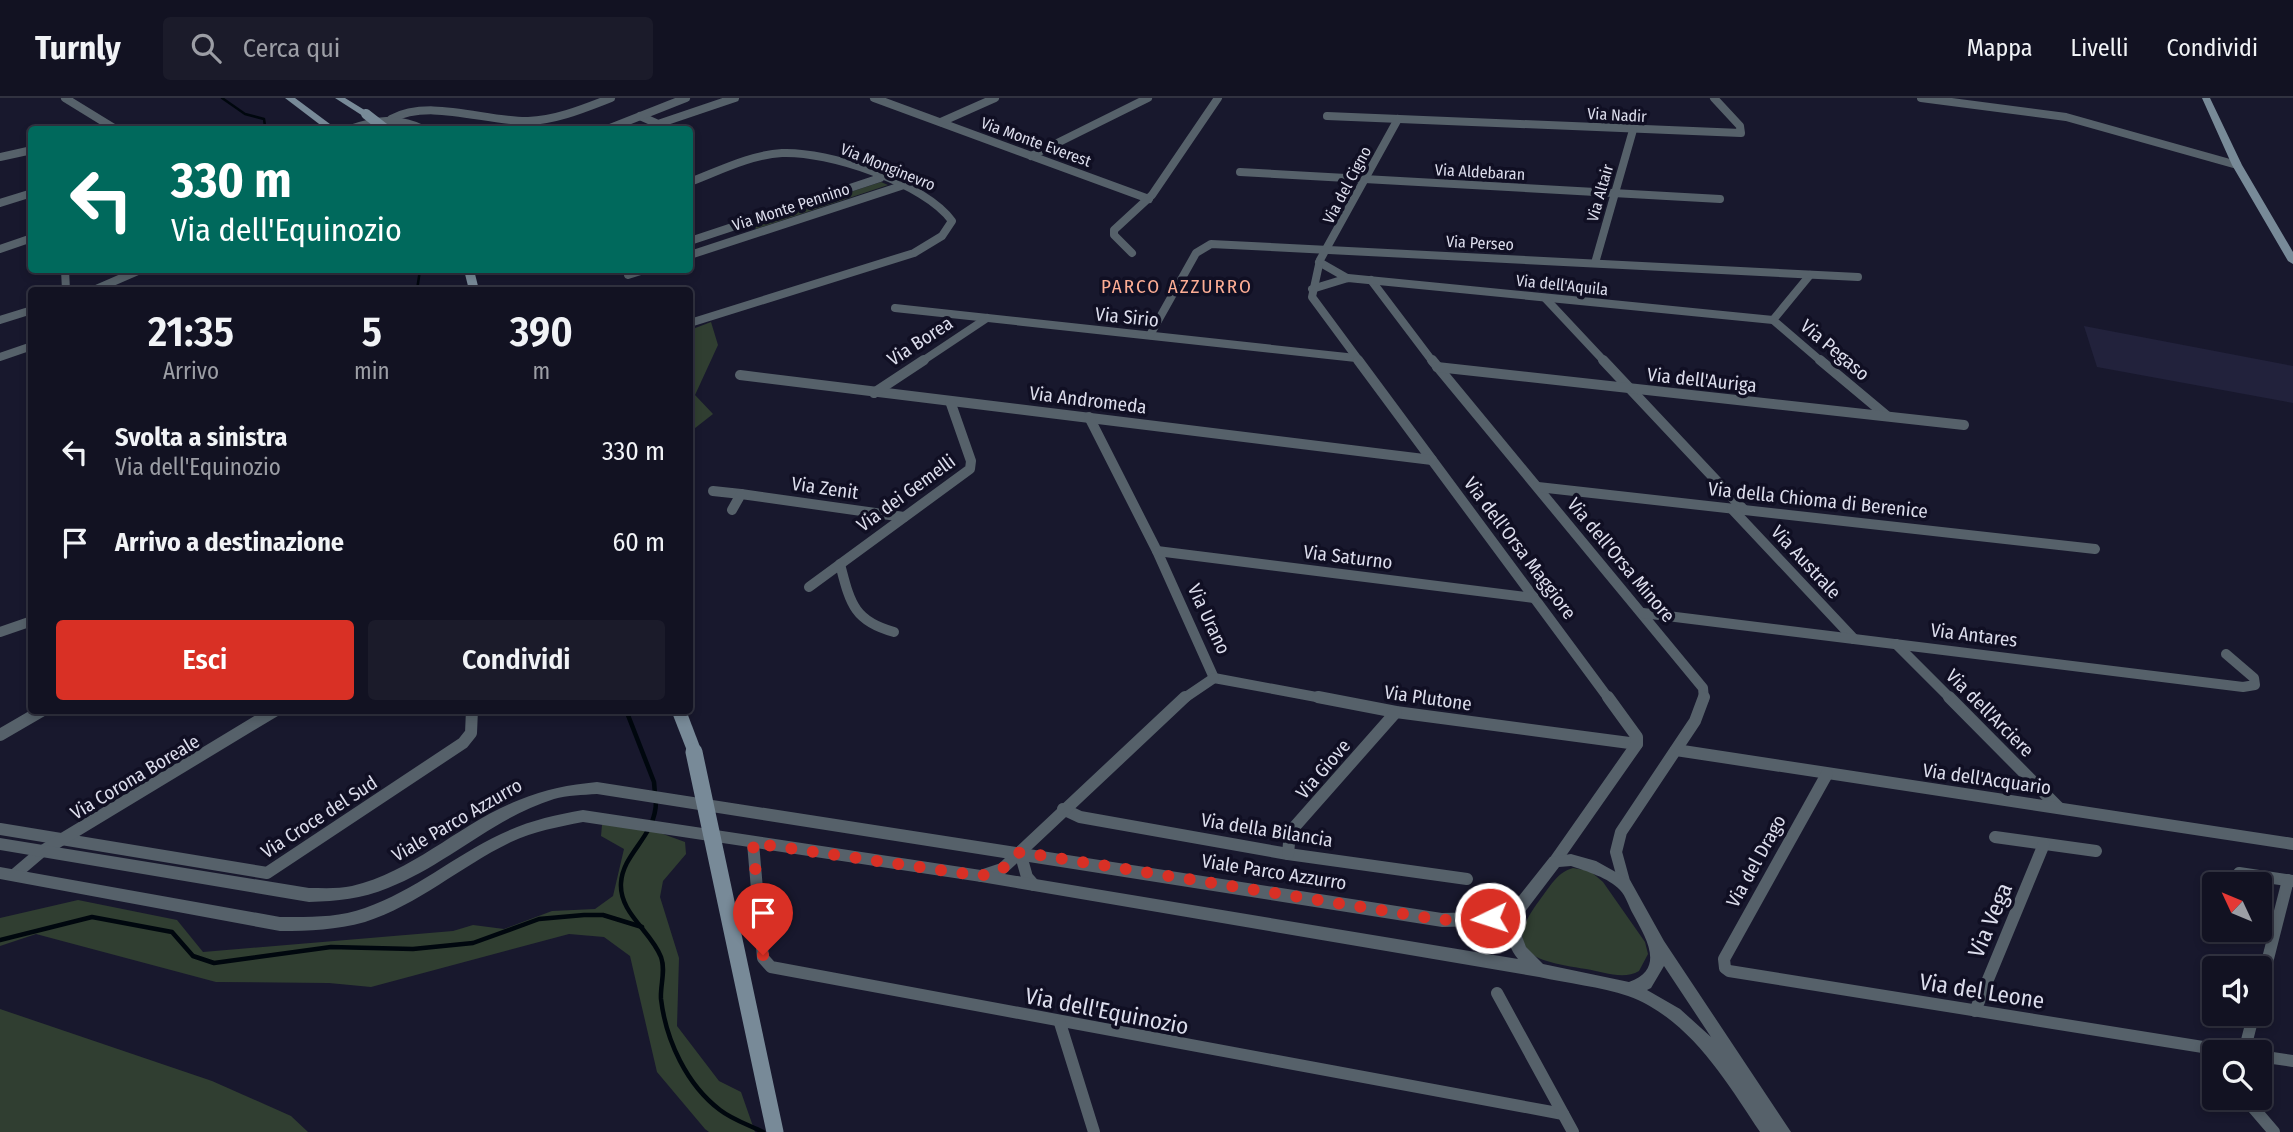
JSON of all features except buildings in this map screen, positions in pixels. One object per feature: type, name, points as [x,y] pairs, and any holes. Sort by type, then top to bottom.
[{"type":"main road","points":[[289,98],[328,126]]},
{"type":"main road","points":[[340,98],[381,126]]},
{"type":"main road","points":[[2206,98],[2237,165],[2293,261]]},
{"type":"main road","points":[[680,714],[694,752],[775,1132]]},
{"type":"street","points":[[65,98],[110,126]]},
{"type":"street","points":[[390,119],[402,109],[425,105],[500,119],[533,121],[611,98]]},
{"type":"street","points":[[615,126],[686,98]]},
{"type":"street","points":[[640,116],[658,124],[736,98]]},
{"type":"street","name":"Via Monte Everest","points":[[874,98],[1149,199]]},
{"type":"street","points":[[941,122],[995,98]]},
{"type":"street","points":[[1031,156],[1148,98]]},
{"type":"street","points":[[1132,253],[1114,232],[1149,199],[1218,98]]},
{"type":"street","name":"Via Nadir","points":[[1327,116],[1738,135],[1742,133],[1740,126],[1714,98]]},
{"type":"street","points":[[1921,98],[2066,117],[2237,165]]},
{"type":"street","points":[[363,126],[390,119],[408,121],[417,126]]},
{"type":"street","name":"Via del Cigno","points":[[1312,289],[1319,262],[1398,119]]},
{"type":"street","name":"Via Altair","points":[[1595,263],[1633,130]]},
{"type":"street","points":[[0,157],[28,151]]},
{"type":"street","name":"Via Monginevro","points":[[693,181],[757,158],[795,153],[825,157],[901,186],[931,198],[950,214],[950,227],[934,242],[902,257],[693,322]]},
{"type":"street","name":"Via Aldebaran","points":[[1240,172],[1720,199]]},
{"type":"street","name":"Via Monte Pennino","points":[[693,241],[880,178]]},
{"type":"street","name":"Via Monte Pennino","points":[[693,254],[901,186]]},
{"type":"street","points":[[0,204],[28,194]]},
{"type":"street","points":[[0,249],[28,239]]},
{"type":"street","name":"Via Perseo","points":[[1150,335],[1196,253],[1205,246],[1329,248],[1858,277]]},
{"type":"street","points":[[1319,262],[1348,278]]},
{"type":"street","points":[[103,287],[124,280],[134,273]]},
{"type":"street","points":[[628,275],[634,273]]},
{"type":"street","name":"Via Pegaso","points":[[1810,275],[1773,320],[1888,417]]},
{"type":"street","points":[[1312,289],[1330,281],[1348,278]]},
{"type":"street","name":"Via dell'Aquila","points":[[1348,278],[1773,320]]},
{"type":"street","name":"Via dell'Orsa Minore","points":[[1371,280],[1437,367],[1703,688],[1702,709],[1621,832],[1616,852],[1625,885]]},
{"type":"street","name":"Via dell'Orsa Maggiore","points":[[1312,289],[1317,305],[1632,727],[1637,744]]},
{"type":"street","name":"Via Australe","points":[[1545,298],[1634,390],[1854,639]]},
{"type":"street","name":"Via Sirio","points":[[895,308],[1356,358]]},
{"type":"street","points":[[0,320],[28,311]]},
{"type":"street","name":"Via Borea","points":[[873,393],[987,318]]},
{"type":"street","points":[[0,357],[28,347]]},
{"type":"street","name":"Via dell'Auriga","points":[[1437,367],[1964,425]]},
{"type":"street","name":"Via Andromeda","points":[[740,375],[1432,460]]},
{"type":"street","name":"Via dei Gemelli","points":[[809,587],[971,467],[950,401]]},
{"type":"street","name":"Via Urano","points":[[1020,852],[1186,696],[1214,678],[1157,551],[1089,418]]},
{"type":"street","name":"Via della Chioma di Berenice","points":[[1538,487],[2095,548]]},
{"type":"street","name":"Via Zenit","points":[[713,491],[904,517]]},
{"type":"street","points":[[732,510],[741,494]]},
{"type":"street","name":"Via Saturno","points":[[1157,551],[1534,598]]},
{"type":"street","points":[[840,564],[851,604],[858,617],[869,626],[894,632]]},
{"type":"street","name":"Via Antares","points":[[1643,613],[2243,687],[2255,685],[2254,678],[2226,654]]},
{"type":"street","points":[[0,632],[28,622]]},
{"type":"street","name":"Via dell'Arciere","points":[[1896,644],[2059,808]]},
{"type":"street","name":"Via Plutone","points":[[1214,678],[1396,712],[1637,744]]},
{"type":"street","name":"Via Giove","points":[[1288,854],[1290,832],[1396,712]]},
{"type":"street","points":[[0,735],[36,714]]},
{"type":"street","name":"Via Corona Boreale","points":[[7,874],[268,714]]},
{"type":"street","name":"Via Croce del Sud","points":[[0,829],[255,872],[271,872],[463,743],[471,733],[472,714]]},
{"type":"street","points":[[1539,970],[1522,954],[1514,939],[1514,924],[1519,906],[1555,862],[1637,744]]},
{"type":"street","name":"Via dell'Acquario","points":[[1676,750],[2293,844]]},
{"type":"street","name":"Via del Drago","points":[[1725,968],[1724,959],[1827,774]]},
{"type":"street","name":"Viale Parco Azzurro","points":[[0,844],[309,895],[340,896],[399,877],[505,813],[544,796],[582,788],[1020,852],[1442,920],[1483,919],[1519,906]]},
{"type":"street","name":"Via della Bilancia","points":[[1063,809],[1080,817],[1288,854],[1467,879]]},
{"type":"street","points":[[7,874],[280,924],[317,926],[358,918],[391,906],[499,842],[541,824],[583,816],[653,825],[753,843],[981,876],[1539,970],[1629,989],[1665,1005],[1703,1038],[1770,1132]]},
{"type":"street","points":[[1994,837],[2096,851]]},
{"type":"street","name":"Via dell'Equinozio","points":[[753,843],[763,958],[771,967],[1060,1023],[1563,1114]]},
{"type":"street","name":"Via Vega","points":[[1975,1011],[2044,844]]},
{"type":"street","points":[[981,876],[1002,869],[1020,852],[1027,877],[1034,885]]},
{"type":"street","points":[[1555,862],[1587,863],[1625,885],[1658,945],[1783,1132]]},
{"type":"street","points":[[2269,956],[2291,880],[2272,877]]},
{"type":"street","points":[[1629,989],[1646,983],[1653,974],[1658,962],[1658,945]]},
{"type":"street","name":"Via del Leone","points":[[1725,968],[1735,974],[2202,1047]]},
{"type":"street","points":[[1497,993],[1573,1132]]},
{"type":"street","points":[[1060,1023],[1094,1132]]},
{"type":"street","points":[[2272,1058],[2293,1061]]},
{"type":"street","points":[[2255,1110],[2274,1132]]},
{"type":"shaded area","points":[[2084,326],[2293,366],[2293,403],[2097,367]]},
{"type":"green space","points":[[881,182],[888,185],[756,229],[752,224]]},
{"type":"green space","points":[[711,322],[718,345],[695,395],[713,414],[693,430],[693,329]]},
{"type":"green space","points":[[630,822],[685,842],[686,854],[663,881],[660,897],[679,958],[677,1026],[719,1081],[741,1092],[755,1132],[709,1132],[657,1072],[630,956],[604,937],[569,934],[371,987],[329,983],[216,982],[36,934],[0,946],[0,918],[78,900],[177,920],[203,952],[453,931],[473,925],[504,929],[552,911],[595,909],[613,896],[624,849],[601,836],[602,825]]},
{"type":"green space","points":[[1573,868],[1590,871],[1603,882],[1645,942],[1648,954],[1639,971],[1627,975],[1613,974],[1553,963],[1530,953],[1524,944],[1523,933],[1527,919],[1558,877]]},
{"type":"green space","points":[[0,1009],[212,1081],[291,1116],[308,1132],[0,1132]]},
{"type":"waterway","points":[[222,98],[245,114],[264,119],[265,126]]},
{"type":"waterway","points":[[417,287],[420,273]]},
{"type":"waterway","points":[[628,714],[654,782],[655,794]]},
{"type":"waterway","points":[[640,927],[625,904],[621,883],[627,862],[651,825],[656,801]]},
{"type":"waterway","points":[[0,940],[92,917],[172,932],[193,956],[214,963],[331,947],[413,949],[473,943],[539,919],[584,915],[603,915],[640,927]]},
{"type":"waterway","points":[[640,927],[661,957],[661,999],[664,1015],[673,1046],[688,1075],[708,1100],[720,1110],[763,1132]]},
{"type":"district","name":"PARCO AZZURRO","points":[[1177,286]]},
{"type":"route","points":[[763,955],[753,843],[981,876],[1002,869],[1020,852],[1442,920],[1469,921],[1490,918]]}]
